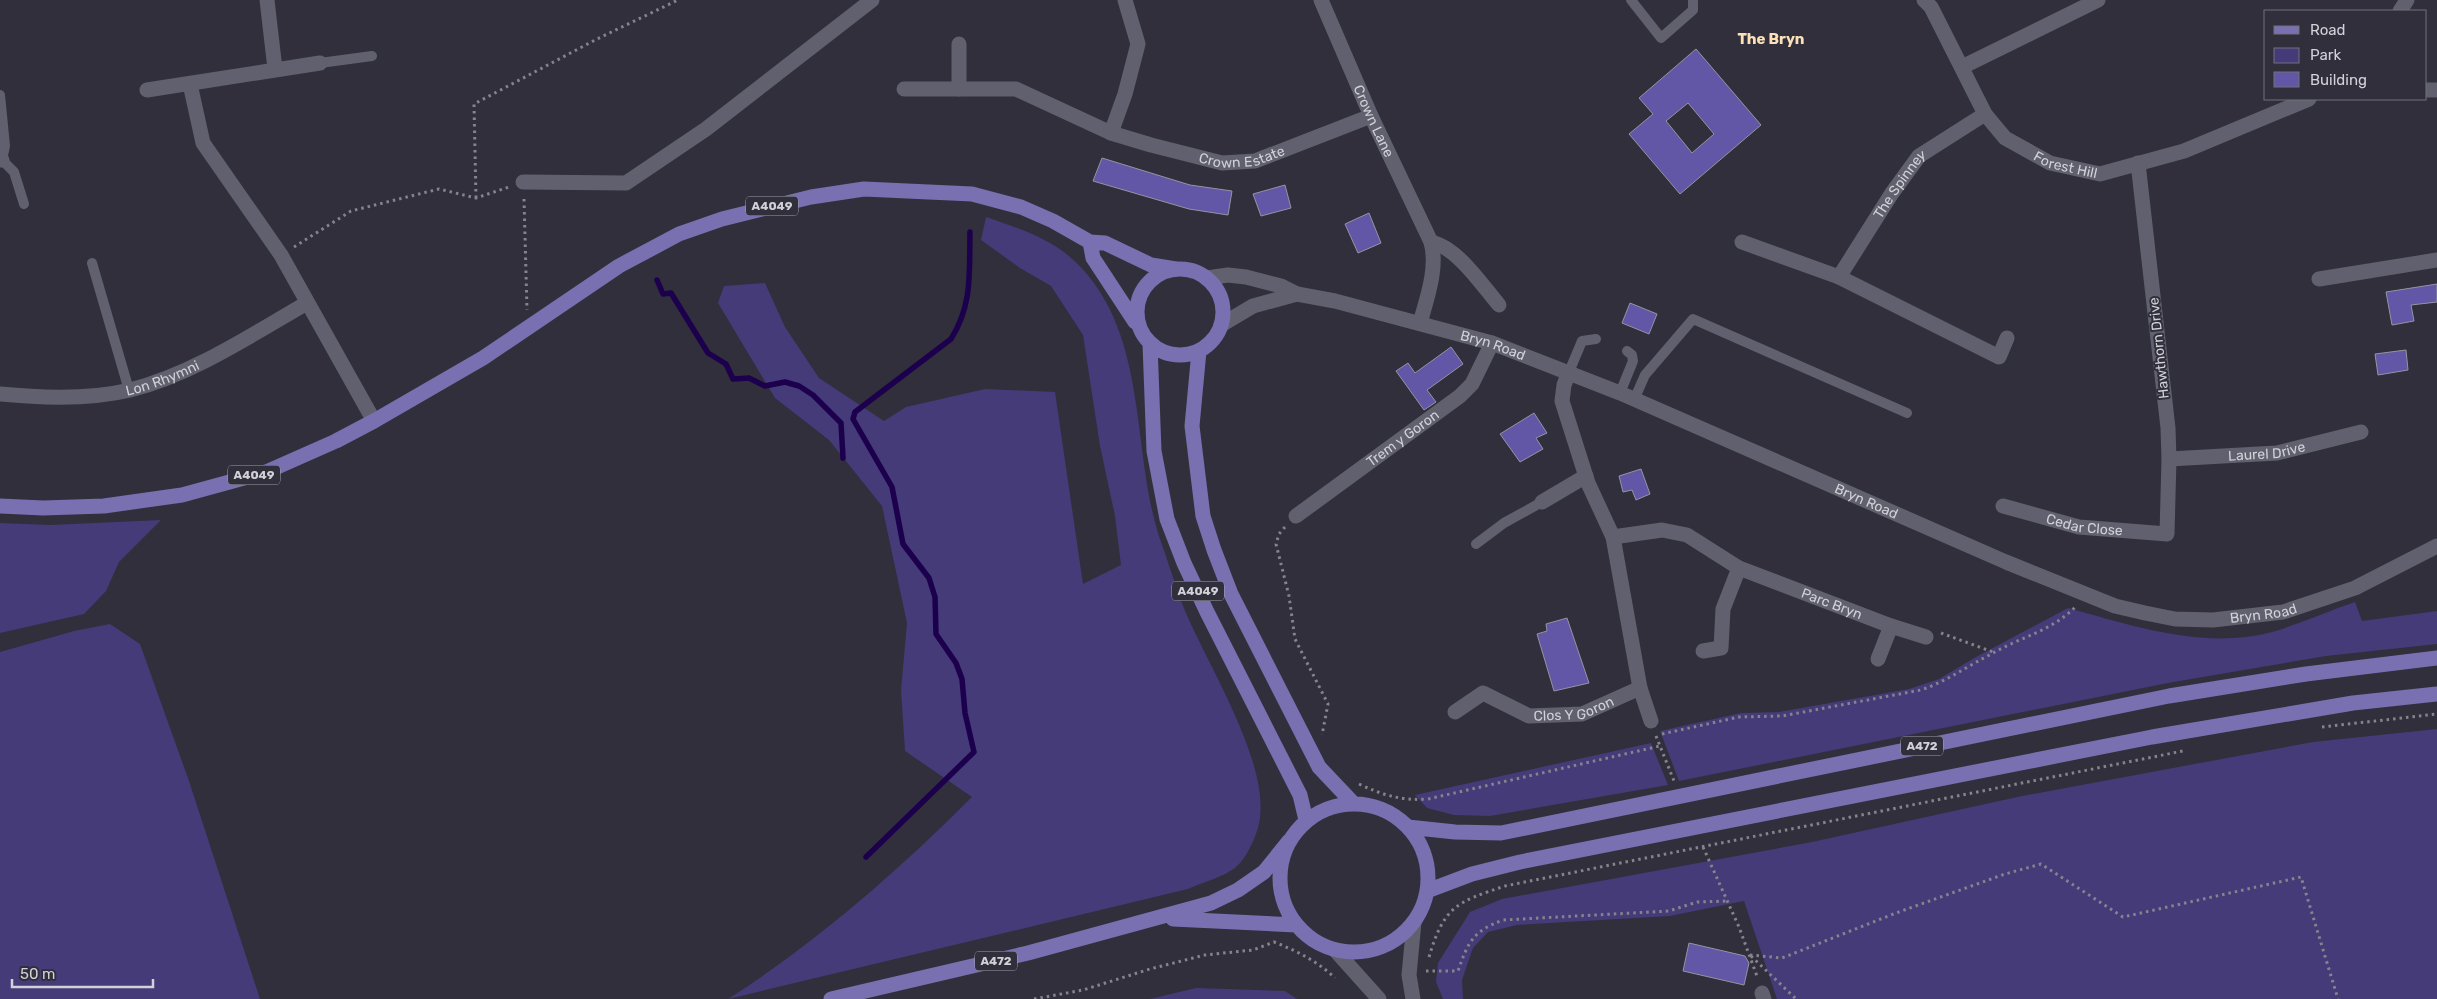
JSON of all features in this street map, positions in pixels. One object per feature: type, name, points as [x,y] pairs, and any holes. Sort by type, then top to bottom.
[{"type":"main road","name":"A4049","points":[[0,506],[43,508],[104,506],[182,495],[266,472],[336,441],[374,421],[483,358],[619,266],[679,234],[722,219],[820,196],[864,189],[972,194],[1021,207],[1053,221],[1090,242],[1105,243],[1151,265],[1176,269]]},
{"type":"main road","name":"A4049","points":[[1090,242],[1093,258],[1130,310],[1145,338],[1154,451],[1167,519],[1184,563],[1300,795],[1306,820]]},
{"type":"main road","points":[[1176,269],[1193,271],[1207,278],[1219,294],[1223,308],[1221,325],[1214,339],[1199,351],[1185,356],[1171,355],[1145,338],[1136,317],[1136,306],[1141,292],[1148,281],[1166,271],[1176,269]]},
{"type":"main road","name":"A4049","points":[[1199,351],[1192,426],[1203,516],[1214,550],[1231,594],[1319,767],[1353,803]]},
{"type":"main road","name":"A472","points":[[1408,827],[1455,832],[1501,833],[2169,696],[2306,674],[2437,658]]},
{"type":"main road","points":[[1427,892],[1472,874],[1520,862],[2152,737],[2353,703],[2437,694]]},
{"type":"main road","points":[[1353,803],[1373,806],[1392,814],[1408,827],[1421,846],[1428,868],[1427,892],[1422,908],[1414,922],[1398,938],[1379,948],[1357,952],[1335,950],[1314,940],[1296,925],[1284,906],[1279,884],[1281,862],[1289,841],[1306,820],[1328,808],[1353,803]]},
{"type":"main road","name":"A472","points":[[831,999],[1028,953],[1159,919],[1211,903],[1238,890],[1264,872],[1289,841]]},
{"type":"main road","name":"A472","points":[[1159,919],[1296,925]]},
{"type":"street","points":[[267,0],[275,69]]},
{"type":"street","points":[[523,182],[626,183],[706,129],[872,0]]},
{"type":"street","points":[[1111,133],[1125,94],[1138,44],[1126,0]]},
{"type":"street","name":"Crown Lane","points":[[1321,0],[1371,116],[1431,242],[1434,256],[1432,273],[1420,323]]},
{"type":"street","name":"Forest Hill","points":[[1924,0],[1931,8],[1985,114],[2005,138],[2050,163],[2100,174],[2184,151],[2306,100]]},
{"type":"street","points":[[1962,67],[2098,0]]},
{"type":"street","points":[[959,44],[959,89]]},
{"type":"street","points":[[147,90],[320,63]]},
{"type":"street","points":[[190,84],[203,143],[281,255],[374,421]]},
{"type":"street","name":"Crown Estate","points":[[904,89],[1016,89],[1111,133],[1199,158],[1240,164],[1255,161],[1371,116]]},
{"type":"street","name":"The Spinney","points":[[1839,277],[1892,193],[1919,156],[1985,114]]},
{"type":"street","name":"Hawthorn Drive","points":[[2138,163],[2170,459],[2167,534]]},
{"type":"street","points":[[1431,242],[1441,244],[1454,253],[1499,305]]},
{"type":"street","points":[[1742,242],[1839,277],[1999,356],[2007,338]]},
{"type":"street","points":[[2319,279],[2437,260]]},
{"type":"street","name":"Bryn Road","points":[[1207,278],[1228,275],[1246,277],[1281,286],[1297,294],[1420,323],[1492,343],[1569,372],[1997,558],[2115,606],[2175,619],[2214,620],[2246,618],[2283,612],[2355,588],[2437,546]]},
{"type":"street","name":"Bryn Road","points":[[1221,325],[1253,306],[1297,294]]},
{"type":"street","name":"Lon Rhymni","points":[[0,394],[29,397],[90,395],[129,390],[208,359],[307,302]]},
{"type":"street","name":"Trem y Goron","points":[[1296,516],[1460,396],[1472,384],[1492,343]]},
{"type":"street","points":[[1569,372],[1564,385],[1562,401],[1586,476],[1613,537],[1640,688],[1654,728]]},
{"type":"street","name":"Laurel Drive","points":[[2170,459],[2277,453],[2361,432]]},
{"type":"street","points":[[1542,502],[1586,476]]},
{"type":"street","name":"Cedar Close","points":[[2003,506],[2079,527],[2167,534]]},
{"type":"street","name":"Parc Bryn","points":[[1613,537],[1662,530],[1687,535],[1739,568],[1891,626],[1926,637]]},
{"type":"street","points":[[1703,651],[1722,648],[1723,609],[1739,568]]},
{"type":"street","points":[[1878,659],[1891,626]]},
{"type":"street","name":"Clos Y Goron","points":[[1455,712],[1483,693],[1529,716],[1582,714],[1640,688]]},
{"type":"street","points":[[1413,999],[1409,975],[1414,922]]},
{"type":"street","points":[[1335,950],[1379,999]]},
{"type":"lane","points":[[1631,0],[1661,38],[1693,10],[1693,0]]},
{"type":"lane","points":[[320,63],[372,56]]},
{"type":"lane","points":[[0,95],[5,146],[1,160],[14,172],[24,204]]},
{"type":"lane","points":[[92,263],[129,390]]},
{"type":"lane","points":[[1634,400],[1645,375],[1693,319],[1907,413]]},
{"type":"lane","points":[[1569,372],[1582,341],[1596,338]]},
{"type":"lane","points":[[1620,394],[1633,361],[1632,355],[1627,351]]},
{"type":"lane","points":[[1476,544],[1504,524],[1542,502]]},
{"type":"path","points":[[476,198],[474,104],[597,39],[678,0]]},
{"type":"path","points":[[281,255],[351,211],[439,189],[476,198],[523,182],[528,326]]},
{"type":"path","points":[[1296,516],[1279,534],[1276,544],[1289,596],[1295,639],[1328,704],[1321,742]]},
{"type":"path","points":[[1663,757],[1654,728],[1739,717],[1782,716],[1921,690],[1942,682],[1993,652],[2064,620],[2087,595]]},
{"type":"path","points":[[1926,637],[1939,633],[1993,652]]},
{"type":"path","points":[[2312,728],[2437,714]]},
{"type":"path","points":[[1355,782],[1386,796],[1409,800],[1428,799],[1660,746]]},
{"type":"path","points":[[1425,971],[1436,932],[1449,913],[1466,899],[1505,886],[2185,750]]},
{"type":"path","points":[[1750,955],[1782,958],[1896,913],[2005,874],[2041,864],[2123,917],[2301,877],[2338,999]]},
{"type":"path","points":[[1723,891],[1750,955],[1763,996]]},
{"type":"path","points":[[1409,975],[1425,971],[1458,971],[1466,947],[1477,933],[1487,926],[1503,920],[1669,911],[1698,902],[1728,901]]},
{"type":"path","points":[[1034,999],[1083,990],[1150,969],[1205,955],[1253,950],[1274,942]]},
{"type":"path","points":[[1750,955],[1796,999]]},
{"type":"green space","points":[[986,217],[1019,228],[1047,241],[1073,259],[1096,286],[1112,315],[1124,345],[1132,378],[1152,511],[1178,593],[1247,745],[1260,795],[1260,817],[1257,830],[1252,844],[1236,867],[1220,876],[1188,889],[728,999],[825,930],[915,852],[972,797],[905,751],[901,690],[907,623],[882,506],[829,440],[775,398],[718,303],[724,286],[765,283],[785,327],[819,378],[884,421],[906,407],[985,389],[1055,392],[1083,584],[1121,565],[1115,516],[1100,446],[1083,335],[1051,286],[1020,268],[981,240]]},
{"type":"green space","points":[[161,520],[119,562],[106,591],[84,614],[0,633],[0,523],[50,525]]},
{"type":"green space","points":[[2355,602],[2362,621],[2437,611],[2437,644],[2326,656],[2168,683],[1679,781],[1660,731],[1741,713],[1779,712],[1909,689],[1939,679],[2068,608],[2169,634],[2221,638],[2246,637],[2272,632]]},
{"type":"green space","points":[[110,624],[140,644],[189,781],[260,999],[0,999],[0,652],[74,631]]},
{"type":"green space","points":[[2437,729],[2437,999],[1777,999],[1744,901],[1670,916],[1517,925],[1488,932],[1473,948],[1462,980],[1463,999],[1443,999],[1436,982],[1438,963],[1470,912],[1502,899],[1812,842],[2022,796],[2313,742]]},
{"type":"green space","points":[[1651,743],[1668,785],[1490,816],[1454,815],[1427,808],[1415,795]]},
{"type":"green space","points":[[1196,988],[1285,991],[1297,999],[1150,999]]},
{"type":"building","points":[[1696,49],[1761,125],[1680,194],[1629,134],[1653,114],[1639,98]],"holes":[[[1688,103],[1714,134],[1692,153],[1666,121]]]},
{"type":"building","points":[[1102,158],[1190,185],[1232,191],[1228,215],[1189,209],[1093,181]]},
{"type":"building","points":[[1285,185],[1291,208],[1261,216],[1253,194]]},
{"type":"building","points":[[1369,213],[1381,243],[1358,253],[1345,224]]},
{"type":"building","points":[[2437,284],[2437,302],[2411,305],[2414,321],[2392,325],[2386,292]]},
{"type":"building","points":[[1630,303],[1657,314],[1649,334],[1622,323]]},
{"type":"building","points":[[1451,347],[1463,364],[1427,390],[1436,402],[1424,410],[1396,371],[1408,363],[1415,373]]},
{"type":"building","points":[[2406,350],[2408,370],[2378,375],[2375,354]]},
{"type":"building","points":[[1534,413],[1547,433],[1536,438],[1543,449],[1520,462],[1500,434]]},
{"type":"building","points":[[1641,469],[1650,494],[1636,500],[1632,490],[1623,492],[1619,476]]},
{"type":"building","points":[[1567,618],[1589,683],[1554,691],[1537,634],[1547,631],[1546,624]]},
{"type":"building","points":[[1689,943],[1745,956],[1749,963],[1744,985],[1683,971]]},
{"type":"waterway","points":[[866,857],[974,752],[965,713],[962,679],[956,663],[936,634],[935,597],[929,578],[903,544],[892,487],[853,419],[855,412],[951,339],[958,326],[966,300],[970,232]]},
{"type":"waterway","points":[[657,280],[663,294],[671,293],[708,353],[726,364],[733,379],[749,378],[765,386],[785,382],[799,386],[813,395],[841,423],[843,458]]},
{"type":"district","name":"The Bryn","points":[[1771,39]]}]
